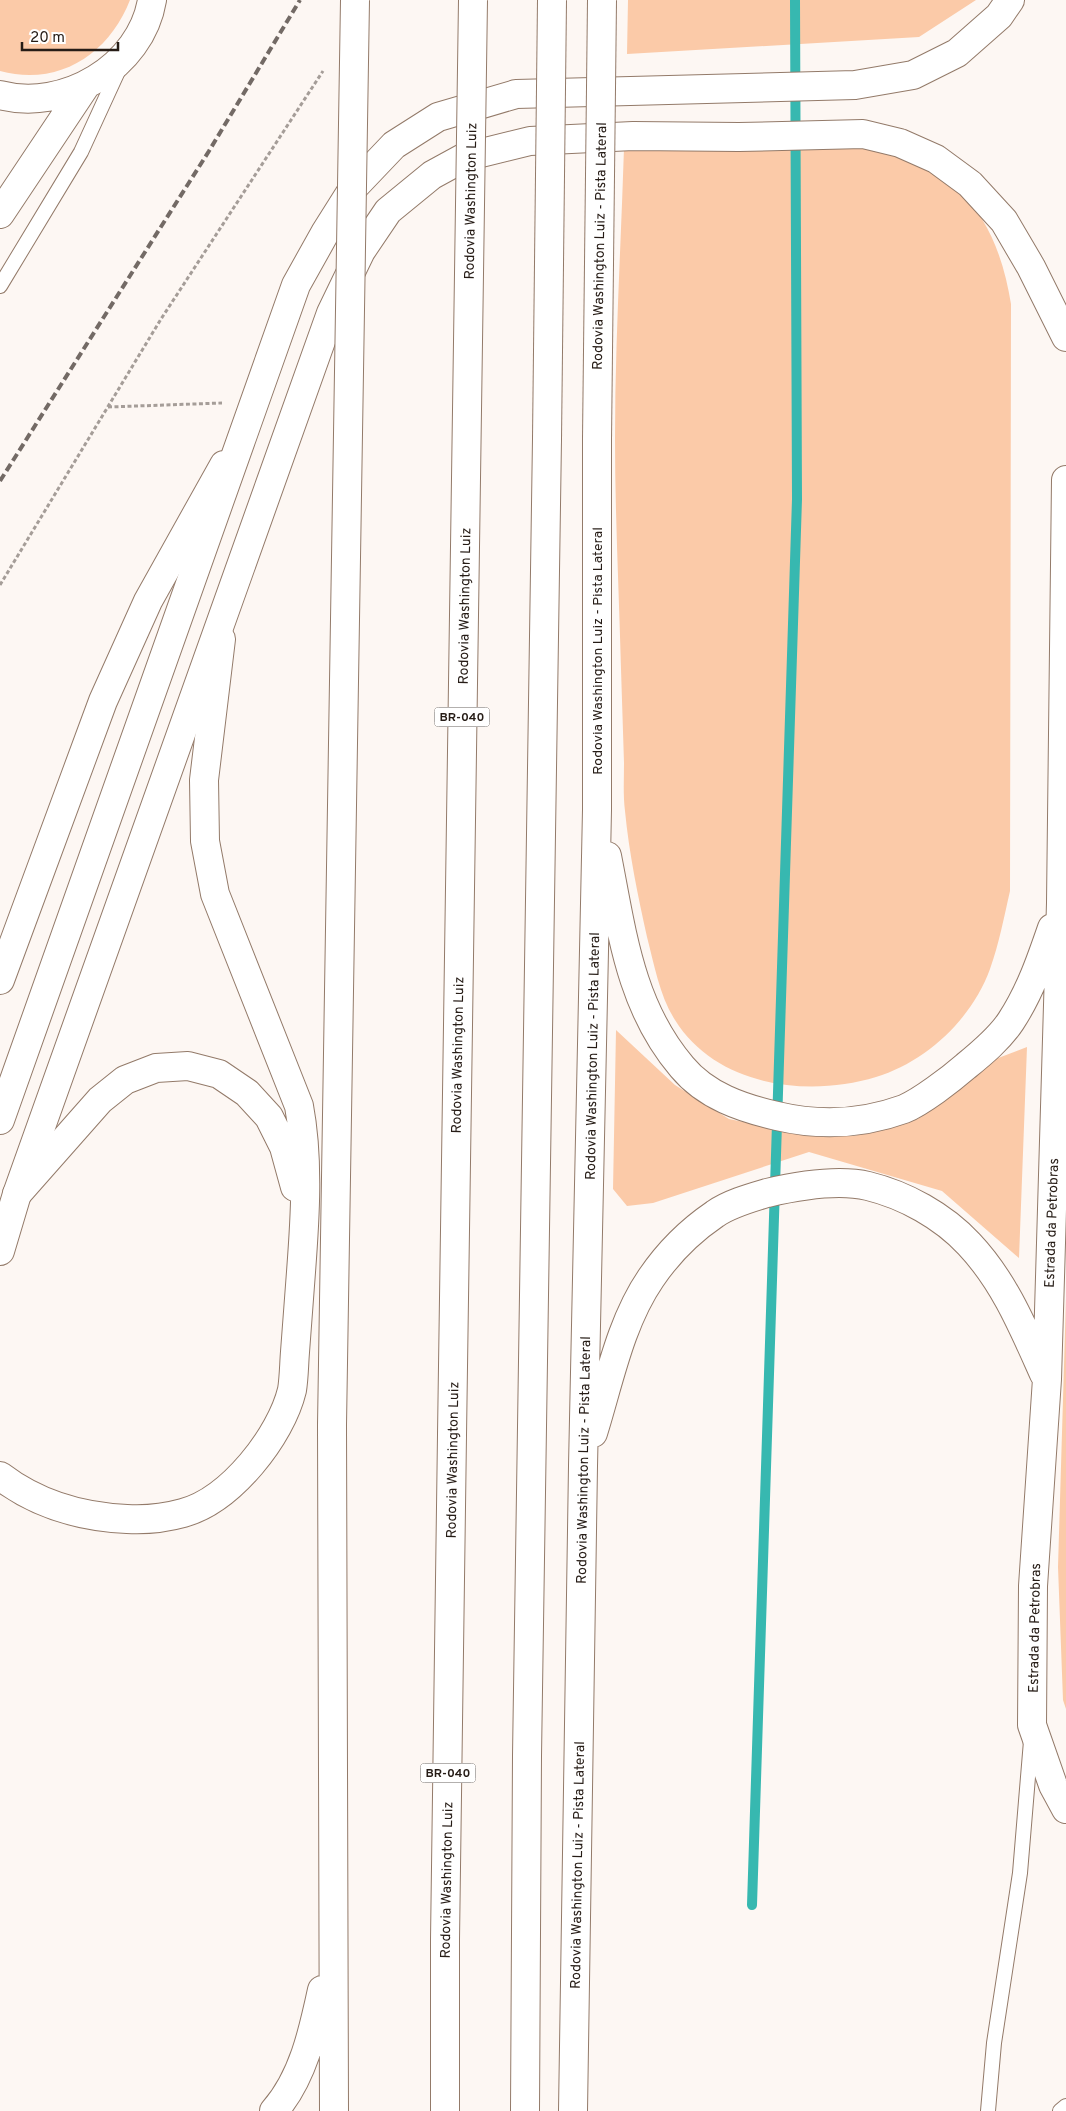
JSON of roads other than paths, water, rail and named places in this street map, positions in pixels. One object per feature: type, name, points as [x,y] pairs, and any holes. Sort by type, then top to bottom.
[{"type":"main road","points":[[0,95],[10,98],[36,99],[62,94],[86,85],[108,71],[127,52],[142,30],[152,0]]},
{"type":"main road","points":[[334,2111],[332,1425],[355,0]]},
{"type":"main road","name":"Rodovia Washington Luiz","points":[[445,2111],[445,1939],[473,0]]},
{"type":"main road","points":[[525,2111],[527,1756],[552,0]]},
{"type":"main road","name":"Rodovia Washington Luiz - Pista Lateral","points":[[573,2111],[583,1466],[597,810],[597,439],[602,0]]},
{"type":"main road","points":[[0,1120],[296,285],[325,232],[354,187],[394,145],[438,117],[516,94],[855,85],[913,75],[956,53],[999,16],[1010,0]]},
{"type":"main road","points":[[0,214],[86,85]]},
{"type":"main road","points":[[0,1251],[17,1194],[331,313],[361,251],[388,211],[432,175],[465,157],[530,141],[633,136],[739,137],[863,134],[900,143],[936,159],[970,184],[1004,221],[1066,337]]},
{"type":"main road","points":[[0,980],[98,716],[148,601],[250,415]]},
{"type":"main road","name":"Estrada da Petrobras","points":[[1066,480],[1061,903],[1047,1379],[1033,1586],[1032,1725],[1053,1785],[1066,1809]]},
{"type":"main road","points":[[0,1476],[30,1497],[71,1512],[91,1516],[136,1520],[184,1513],[201,1506],[220,1494],[253,1461],[277,1428],[285,1412],[292,1388],[303,1243],[303,1128],[299,1106],[215,894],[205,841],[204,780],[223,615]]},
{"type":"main road","points":[[597,810],[636,988],[654,1029],[683,1068],[716,1096],[750,1110],[790,1119],[828,1123],[865,1120],[905,1108],[950,1079],[982,1053],[1010,1022],[1034,979],[1061,903]]},
{"type":"main road","points":[[17,1194],[100,1100],[125,1080],[156,1068],[188,1066],[219,1074],[247,1093],[269,1117],[284,1148],[295,1188],[303,1243]]},
{"type":"main road","points":[[583,1466],[625,1328],[651,1279],[680,1242],[716,1213],[753,1197],[789,1188],[831,1184],[867,1186],[910,1200],[943,1221],[968,1242],[994,1274],[1016,1312],[1047,1379]]},
{"type":"main road","points":[[274,2111],[287,2096],[312,2037],[334,1934]]},
{"type":"lane","points":[[0,286],[81,152],[127,52]]},
{"type":"lane","points":[[988,2111],[994,2043],[1020,1874],[1032,1725]]},
{"type":"lane","points":[[1060,2111],[1066,2106]]},
{"type":"waterway","points":[[752,1905],[797,499],[795,0]]},
{"type":"railway","points":[[0,481],[209,151],[300,0]]}]
